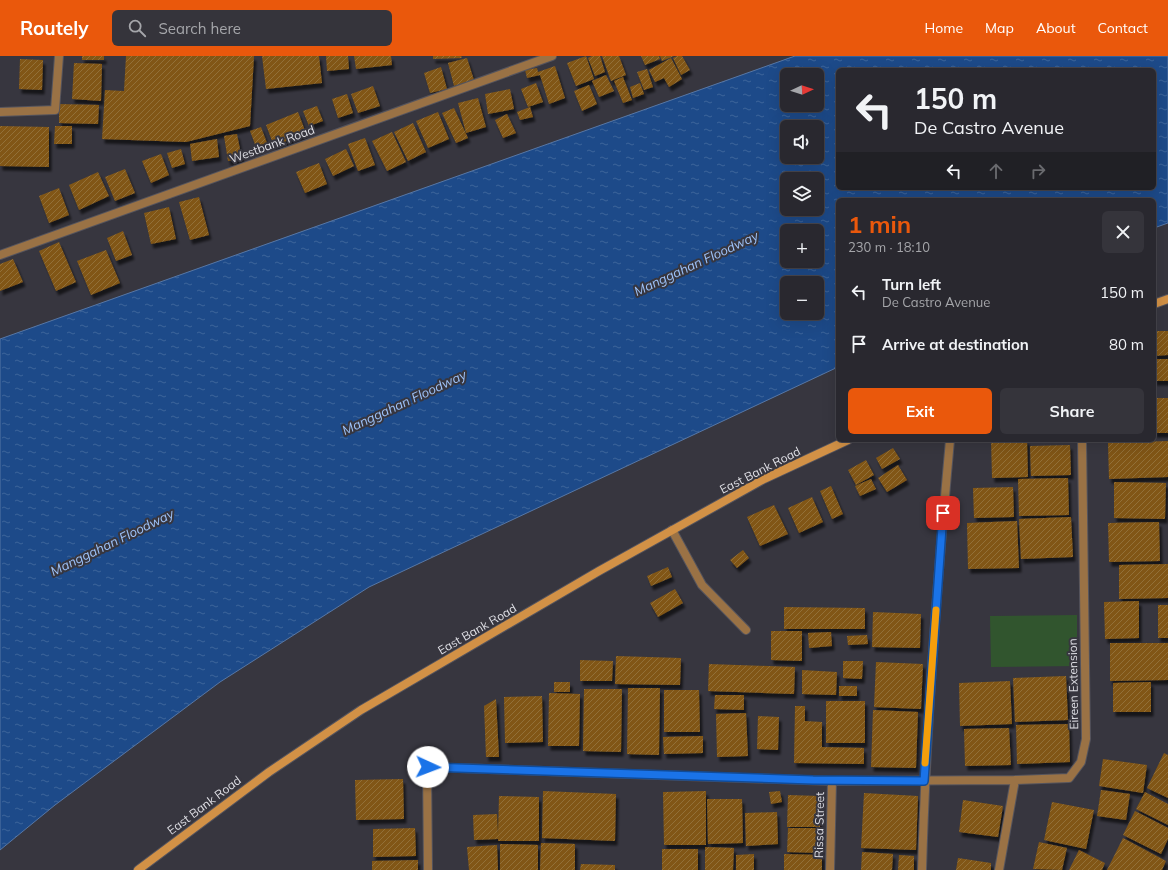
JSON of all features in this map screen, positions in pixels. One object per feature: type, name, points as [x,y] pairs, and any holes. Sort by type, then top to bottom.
[{"type":"main road","points":[[1156,303],[1168,299]]},
{"type":"main road","name":"East Bank Road","points":[[138,870],[269,772],[361,710],[598,571],[764,479],[844,442]]},
{"type":"street","points":[[0,112],[55,110],[59,56]]},
{"type":"street","name":"Westbank Road","points":[[0,255],[552,56]]},
{"type":"street","points":[[922,870],[924,781],[937,594],[950,442]]},
{"type":"street","name":"Eireen Extension","points":[[428,870],[428,767],[832,781],[1015,780],[1069,778],[1081,762],[1086,739],[1082,442]]},
{"type":"street","points":[[672,530],[702,585],[746,630]]},
{"type":"street","points":[[999,870],[1015,780]]},
{"type":"street","name":"Rissa Street","points":[[830,870],[832,781]]},
{"type":"green space","points":[[1077,615],[1077,666],[991,667],[990,616]]},
{"type":"water","name":"Manggahan Floodway","points":[[795,56],[1168,56],[1168,223],[1156,227],[1156,198],[836,198],[836,368],[369,587],[220,682],[55,805],[0,850],[0,339]]},
{"type":"building","points":[[82,56],[104,56],[104,60],[82,60]]},
{"type":"building","points":[[126,56],[254,56],[250,126],[186,142],[102,139],[105,90],[124,91]]},
{"type":"building","points":[[262,56],[319,56],[322,83],[266,89]]},
{"type":"building","points":[[326,56],[348,56],[349,69],[327,71]]},
{"type":"building","points":[[354,56],[391,56],[392,65],[356,69]]},
{"type":"building","points":[[433,56],[461,56],[462,58],[433,59]]},
{"type":"building","points":[[586,56],[594,79],[576,86],[567,63]]},
{"type":"building","points":[[592,56],[600,56],[605,72],[595,76],[588,58]]},
{"type":"building","points":[[602,56],[619,56],[626,75],[611,81]]},
{"type":"building","points":[[641,56],[659,56],[660,59],[645,65]]},
{"type":"building","points":[[660,56],[674,56],[662,61]]},
{"type":"building","points":[[682,56],[690,70],[681,75],[673,58]]},
{"type":"building","points":[[467,58],[474,80],[454,86],[448,63]]},
{"type":"building","points":[[671,58],[682,79],[669,87],[664,78],[655,82],[649,70]]},
{"type":"building","points":[[20,59],[43,60],[42,90],[19,89]]},
{"type":"building","points":[[74,63],[102,64],[101,101],[72,99]]},
{"type":"building","points":[[555,66],[565,98],[549,104],[540,75],[527,78],[525,70],[537,68],[538,72]]},
{"type":"building","points":[[441,67],[447,89],[430,93],[424,73]]},
{"type":"building","points":[[647,69],[653,87],[644,90],[637,72]]},
{"type":"building","points":[[606,75],[614,91],[599,97],[592,81]]},
{"type":"building","points":[[623,77],[632,100],[623,103],[614,81]]},
{"type":"building","points":[[536,83],[543,102],[528,107],[521,89]]},
{"type":"building","points":[[640,83],[644,94],[633,98],[630,87]]},
{"type":"building","points":[[589,85],[597,104],[582,111],[574,91]]},
{"type":"building","points":[[373,86],[380,106],[358,113],[351,94]]},
{"type":"building","points":[[510,89],[514,109],[488,114],[485,94]]},
{"type":"building","points":[[347,94],[353,113],[338,118],[332,99]]},
{"type":"building","points":[[478,98],[486,127],[466,133],[458,103]]},
{"type":"building","points":[[59,104],[99,105],[98,124],[59,123]]},
{"type":"building","points":[[317,106],[323,121],[309,126],[303,111]]},
{"type":"building","points":[[530,107],[533,117],[520,120],[517,112]]},
{"type":"building","points":[[454,108],[468,138],[456,143],[442,113]]},
{"type":"building","points":[[298,112],[306,133],[274,146],[266,125]]},
{"type":"building","points":[[438,112],[449,139],[428,148],[416,121]]},
{"type":"building","points":[[507,114],[516,133],[503,138],[495,120]]},
{"type":"building","points":[[413,123],[426,152],[408,161],[394,132]]},
{"type":"building","points":[[0,126],[49,127],[49,167],[0,166]]},
{"type":"building","points":[[55,126],[72,126],[72,144],[54,144]]},
{"type":"building","points":[[261,127],[267,143],[256,147],[250,131]]},
{"type":"building","points":[[392,132],[406,162],[387,171],[372,141]]},
{"type":"building","points":[[237,134],[242,159],[228,161],[224,136]]},
{"type":"building","points":[[365,138],[375,165],[358,171],[348,144]]},
{"type":"building","points":[[217,139],[219,157],[192,161],[190,144]]},
{"type":"building","points":[[181,149],[185,164],[172,168],[167,153]]},
{"type":"building","points":[[346,149],[354,166],[333,176],[325,159]]},
{"type":"building","points":[[161,154],[169,175],[151,183],[142,161]]},
{"type":"building","points":[[319,163],[327,184],[305,193],[296,172]]},
{"type":"building","points":[[125,169],[135,193],[115,201],[105,177]]},
{"type":"building","points":[[98,172],[109,196],[79,210],[69,185]]},
{"type":"building","points":[[59,188],[69,215],[49,223],[39,196]]},
{"type":"building","points":[[199,197],[209,235],[190,240],[179,202]]},
{"type":"building","points":[[169,207],[176,239],[151,244],[144,213]]},
{"type":"building","points":[[123,231],[132,255],[116,261],[107,238]]},
{"type":"building","points":[[59,242],[76,282],[56,291],[39,251]]},
{"type":"building","points":[[106,250],[120,283],[91,295],[77,261]]},
{"type":"building","points":[[13,259],[23,282],[0,291],[0,264]]},
{"type":"building","points":[[1156,331],[1168,331],[1168,355],[1156,356]]},
{"type":"building","points":[[1156,359],[1168,359],[1168,381],[1156,381]]},
{"type":"building","points":[[1156,398],[1168,398],[1168,433],[1156,433]]},
{"type":"building","points":[[1168,441],[1168,477],[1109,479],[1108,443]]},
{"type":"building","points":[[991,442],[1027,442],[1028,477],[992,478]]},
{"type":"building","points":[[1070,445],[1071,475],[1031,476],[1030,446]]},
{"type":"building","points":[[893,448],[900,459],[882,469],[876,458]]},
{"type":"building","points":[[866,460],[874,475],[856,485],[848,470]]},
{"type":"building","points":[[898,465],[907,480],[887,492],[878,478]]},
{"type":"building","points":[[1068,478],[1069,515],[1019,516],[1018,479]]},
{"type":"building","points":[[871,479],[876,489],[860,496],[855,486]]},
{"type":"building","points":[[1114,482],[1166,483],[1165,519],[1114,518]]},
{"type":"building","points":[[831,486],[843,514],[832,519],[820,491]]},
{"type":"building","points":[[1013,487],[1014,517],[974,518],[973,488]]},
{"type":"building","points":[[812,497],[823,522],[799,533],[788,508]]},
{"type":"building","points":[[774,505],[788,534],[760,546],[747,517]]},
{"type":"building","points":[[1071,517],[1073,557],[1021,559],[1019,519]]},
{"type":"building","points":[[1017,521],[1019,568],[968,569],[967,523]]},
{"type":"building","points":[[1159,522],[1160,561],[1109,562],[1108,523]]},
{"type":"building","points":[[743,550],[749,558],[737,568],[730,560]]},
{"type":"building","points":[[1168,564],[1168,598],[1119,599],[1119,565]]},
{"type":"building","points":[[668,567],[672,577],[651,586],[647,576]]},
{"type":"building","points":[[675,589],[683,603],[658,617],[650,603]]},
{"type":"building","points":[[1139,601],[1139,638],[1105,639],[1104,602]]},
{"type":"building","points":[[1158,605],[1168,605],[1168,638],[1158,638]]},
{"type":"building","points":[[784,607],[865,608],[865,629],[784,629]]},
{"type":"building","points":[[873,612],[921,614],[920,648],[872,647]]},
{"type":"building","points":[[771,631],[802,631],[802,661],[771,660]]},
{"type":"building","points":[[831,632],[832,646],[809,648],[808,633]]},
{"type":"building","points":[[867,635],[868,644],[848,645],[847,636]]},
{"type":"building","points":[[1110,643],[1168,643],[1168,680],[1110,681]]},
{"type":"building","points":[[616,656],[681,658],[680,685],[615,684]]},
{"type":"building","points":[[580,660],[613,661],[612,681],[580,681]]},
{"type":"building","points":[[843,661],[863,661],[862,679],[843,678]]},
{"type":"building","points":[[876,662],[923,664],[921,709],[874,707]]},
{"type":"building","points":[[709,664],[795,667],[794,694],[708,691]]},
{"type":"building","points":[[802,670],[837,672],[836,695],[802,694]]},
{"type":"building","points":[[1066,676],[1068,720],[1015,722],[1013,678]]},
{"type":"building","points":[[1010,681],[1012,724],[960,726],[959,683]]},
{"type":"building","points":[[554,682],[570,682],[570,692],[554,692]]},
{"type":"building","points":[[1151,682],[1151,712],[1113,712],[1113,683]]},
{"type":"building","points":[[839,686],[857,686],[857,696],[839,696]]},
{"type":"building","points":[[628,688],[660,688],[659,755],[627,754]]},
{"type":"building","points":[[584,689],[622,689],[621,752],[583,751]]},
{"type":"building","points":[[664,690],[699,690],[700,732],[664,732]]},
{"type":"building","points":[[549,693],[580,694],[579,746],[548,746]]},
{"type":"building","points":[[715,695],[744,695],[744,710],[714,709]]},
{"type":"building","points":[[542,696],[543,742],[505,743],[504,697]]},
{"type":"building","points":[[496,699],[499,757],[486,757],[484,706]]},
{"type":"building","points":[[826,701],[865,701],[865,743],[826,743]]},
{"type":"building","points":[[795,706],[805,706],[805,721],[822,722],[822,747],[864,748],[864,764],[794,763]]},
{"type":"building","points":[[873,710],[918,712],[916,768],[871,767]]},
{"type":"building","points":[[746,713],[748,756],[717,757],[716,714]]},
{"type":"building","points":[[758,716],[779,717],[778,750],[757,749]]},
{"type":"building","points":[[1069,724],[1070,762],[1017,764],[1016,725]]},
{"type":"building","points":[[1009,728],[1011,765],[965,766],[964,729]]},
{"type":"building","points":[[703,736],[703,753],[664,754],[663,737]]},
{"type":"building","points":[[1164,753],[1168,755],[1168,798],[1147,788]]},
{"type":"building","points":[[1103,759],[1147,765],[1143,793],[1099,786]]},
{"type":"building","points":[[403,779],[404,819],[356,820],[355,780]]},
{"type":"building","points":[[1101,790],[1130,794],[1126,820],[1097,816]]},
{"type":"building","points":[[543,791],[616,794],[615,841],[542,838]]},
{"type":"building","points":[[706,791],[706,845],[664,845],[663,792]]},
{"type":"building","points":[[780,791],[782,802],[771,804],[769,792]]},
{"type":"building","points":[[1145,792],[1168,804],[1168,825],[1136,809]]},
{"type":"building","points":[[864,793],[918,796],[916,850],[861,848]]},
{"type":"building","points":[[788,795],[821,796],[820,827],[787,827]]},
{"type":"building","points":[[499,796],[539,797],[539,841],[498,841],[498,839],[474,840],[473,815],[497,814],[498,835]]},
{"type":"building","points":[[707,799],[742,799],[743,843],[708,844]]},
{"type":"building","points":[[963,800],[1003,806],[998,837],[959,832]]},
{"type":"building","points":[[1052,802],[1094,810],[1086,849],[1044,840]]},
{"type":"building","points":[[1135,811],[1168,828],[1168,839],[1161,854],[1123,835]]},
{"type":"building","points":[[777,812],[778,844],[746,846],[745,813]]},
{"type":"building","points":[[415,828],[416,856],[373,857],[373,829]]},
{"type":"building","points":[[788,828],[821,828],[821,853],[787,852]]},
{"type":"building","points":[[1123,838],[1166,861],[1162,870],[1107,870]]},
{"type":"building","points":[[1039,842],[1067,848],[1062,870],[1033,869]]},
{"type":"building","points":[[541,843],[575,844],[575,870],[540,870]]},
{"type":"building","points":[[500,844],[538,845],[538,870],[500,870]]},
{"type":"building","points":[[497,845],[498,870],[469,870],[467,847]]},
{"type":"building","points":[[705,847],[734,848],[733,870],[705,870]]},
{"type":"building","points":[[662,849],[698,849],[698,870],[662,870]]},
{"type":"building","points":[[1079,850],[1105,863],[1102,870],[1069,870]]},
{"type":"building","points":[[862,852],[893,854],[892,870],[861,870]]},
{"type":"building","points":[[754,854],[754,870],[736,870],[736,855]]},
{"type":"building","points":[[784,854],[822,855],[822,870],[784,870]]},
{"type":"building","points":[[899,855],[914,856],[914,870],[898,870]]},
{"type":"building","points":[[958,858],[991,863],[991,870],[956,870]]},
{"type":"building","points":[[418,860],[418,870],[372,870],[372,861]]},
{"type":"building","points":[[581,864],[615,865],[615,870],[580,870]]},
{"type":"slow traffic","points":[[925,763],[936,610]]},
{"type":"route","points":[[428,767],[832,781],[924,781],[943,513]]}]
